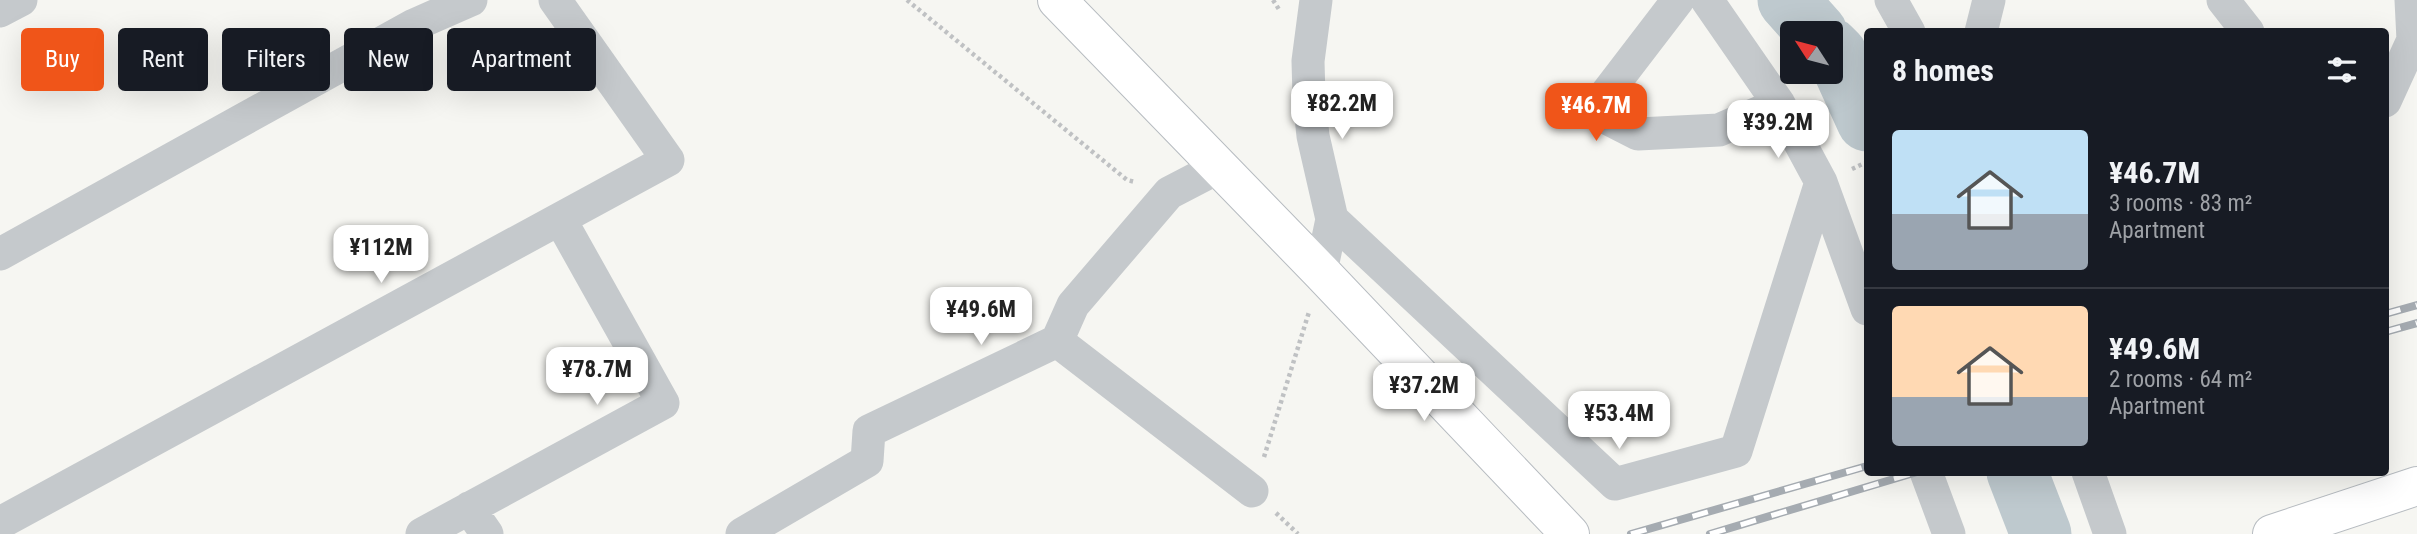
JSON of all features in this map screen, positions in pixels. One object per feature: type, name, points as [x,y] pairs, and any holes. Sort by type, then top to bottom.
[{"type":"street","points":[[0,11],[21,0]]},
{"type":"street","points":[[0,254],[407,13],[471,0]]},
{"type":"street","points":[[0,523],[668,160],[555,0]]},
{"type":"street","points":[[1057,0],[1570,534]]},
{"type":"street","points":[[1316,0],[1308,61],[1309,96],[1313,136],[1332,219],[1321,272]]},
{"type":"street","points":[[1678,0],[1593,111],[1638,134],[1719,130],[1779,104]]},
{"type":"street","points":[[1707,0],[1779,104],[1821,182],[1864,301]]},
{"type":"street","points":[[1891,0],[1907,28]]},
{"type":"street","points":[[1982,28],[1989,0]]},
{"type":"street","points":[[2222,0],[2245,28]]},
{"type":"street","points":[[2389,92],[2413,40],[2411,0]]},
{"type":"street","points":[[742,534],[867,461],[869,431],[1057,341],[1073,305],[1169,193],[1219,167]]},
{"type":"street","points":[[1332,219],[1615,484],[1736,451],[1821,182]]},
{"type":"street","points":[[422,534],[478,521],[663,402],[560,219]]},
{"type":"street","points":[[1057,341],[1252,491]]},
{"type":"street","points":[[1928,476],[1949,534]]},
{"type":"street","points":[[2089,476],[2110,534]]},
{"type":"street","points":[[2272,534],[2417,486]]},
{"type":"path","points":[[907,0],[1127,180],[1169,193]]},
{"type":"path","points":[[1252,491],[1321,272]]},
{"type":"waterway","points":[[1788,0],[1806,21]]},
{"type":"waterway","points":[[1843,68],[1864,114]]},
{"type":"waterway","points":[[2019,476],[2041,534]]},
{"type":"railway","points":[[2389,313],[2417,305]]},
{"type":"railway","points":[[2389,331],[2417,323]]},
{"type":"railway","points":[[1631,534],[1864,467]]},
{"type":"railway","points":[[1710,534],[1904,476]]}]
